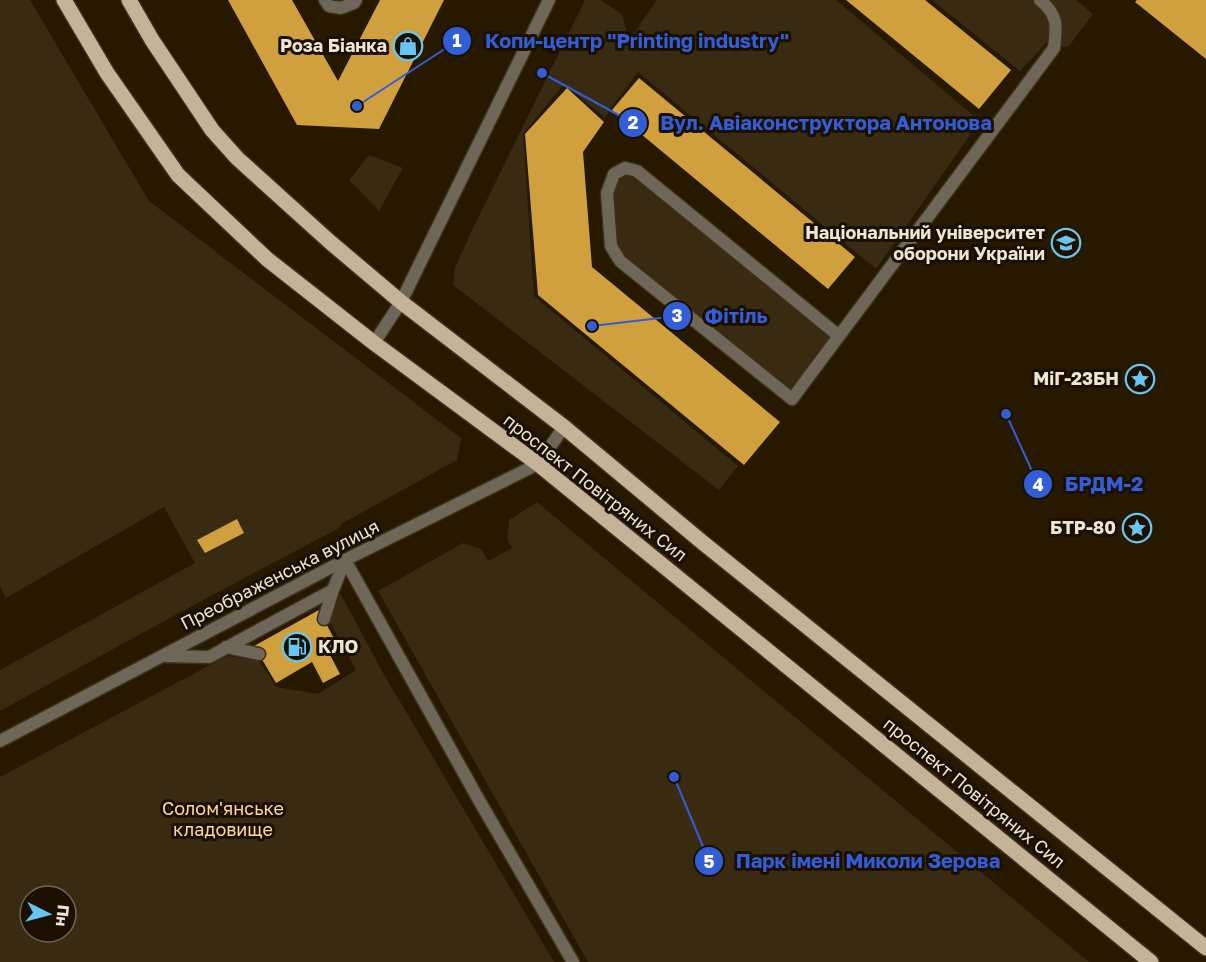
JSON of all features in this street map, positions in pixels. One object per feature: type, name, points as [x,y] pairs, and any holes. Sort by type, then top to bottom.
[{"type":"main road","name":"проспект Повітряних Сил","points":[[64,0],[107,74],[178,175],[267,259],[374,343],[538,464],[1151,962]]},
{"type":"main road","name":"проспект Повітряних Сил","points":[[129,0],[152,40],[212,130],[237,158],[330,242],[401,302],[564,427],[702,542],[1206,948]]},
{"type":"street","points":[[325,0],[329,6],[341,8],[356,0]]},
{"type":"street","points":[[374,343],[401,302],[549,0]]},
{"type":"street","points":[[839,336],[637,171],[626,168],[614,174],[607,194],[610,246],[620,261],[792,399],[1054,48],[1057,28],[1049,8],[1040,0]]},
{"type":"street","name":"Преображенська вулиця","points":[[0,741],[345,560],[538,464],[564,427]]},
{"type":"street","points":[[324,620],[345,560]]},
{"type":"street","points":[[345,560],[480,802],[573,962]]},
{"type":"street","points":[[164,656],[208,657],[333,590]]},
{"type":"street","points":[[226,647],[259,654]]},
{"type":"green space","points":[[0,0],[30,0],[149,201],[461,438],[457,460],[341,524],[339,528],[0,711],[0,670],[195,563],[164,507],[6,598],[0,586]]},
{"type":"green space","points":[[585,0],[600,0],[622,14],[629,40],[657,0],[836,0],[980,121],[876,269],[638,72],[605,118],[564,84],[523,134],[534,296],[738,466],[719,490],[453,285],[455,268],[473,228]]},
{"type":"green space","points":[[932,0],[1032,0],[1049,22],[1049,38],[1020,71]]},
{"type":"green space","points":[[1043,0],[1076,0],[1093,14],[1069,46],[1056,47]]},
{"type":"green space","points":[[369,155],[403,168],[379,211],[349,180]]},
{"type":"green space","points":[[625,172],[636,174],[834,336],[792,394],[623,260],[615,247],[611,195],[616,177]]},
{"type":"green space","points":[[537,502],[1089,962],[588,962],[378,591],[463,543],[481,549],[488,561],[512,548],[507,539],[509,520]]},
{"type":"green space","name":"Солом'янське кладовище","points":[[339,591],[382,671],[554,962],[0,962],[0,777],[227,656],[259,660],[276,687],[318,694],[356,670],[330,622]]},
{"type":"building","points":[[228,0],[292,0],[338,81],[380,0],[444,0],[379,129],[297,125]]},
{"type":"building","points":[[846,0],[925,0],[1011,70],[979,109]]},
{"type":"building","points":[[1137,0],[1206,0],[1206,59],[1135,2]]},
{"type":"building","points":[[639,78],[855,257],[828,289],[612,110]]},
{"type":"building","points":[[567,88],[604,122],[583,152],[592,267],[780,422],[744,465],[538,295],[525,134]]},
{"type":"building","points":[[237,519],[244,533],[205,553],[197,540]]},
{"type":"building","name":"КЛО","points":[[319,610],[339,648],[329,653],[340,674],[323,683],[312,662],[276,683],[254,646]]},
{"type":"place","name":"Роза Біанка","points":[[408,46]]},
{"type":"place","name":"Вул. Авіаконструктора Антонова","points":[[542,73]]},
{"type":"place","name":"Копи-центр \"Printing industry\"","points":[[357,106]]},
{"type":"place","name":"Національний університет оборони України","points":[[1066,243]]},
{"type":"place","name":"Фітіль","points":[[592,326]]},
{"type":"place","name":"МіГ-23БН","points":[[1140,379]]},
{"type":"place","name":"БРДМ-2","points":[[1006,414]]},
{"type":"place","name":"БТР-80","points":[[1137,528]]},
{"type":"place","name":"КЛО","points":[[297,647]]},
{"type":"place","name":"Парк імені Миколи Зерова","points":[[674,777]]}]
